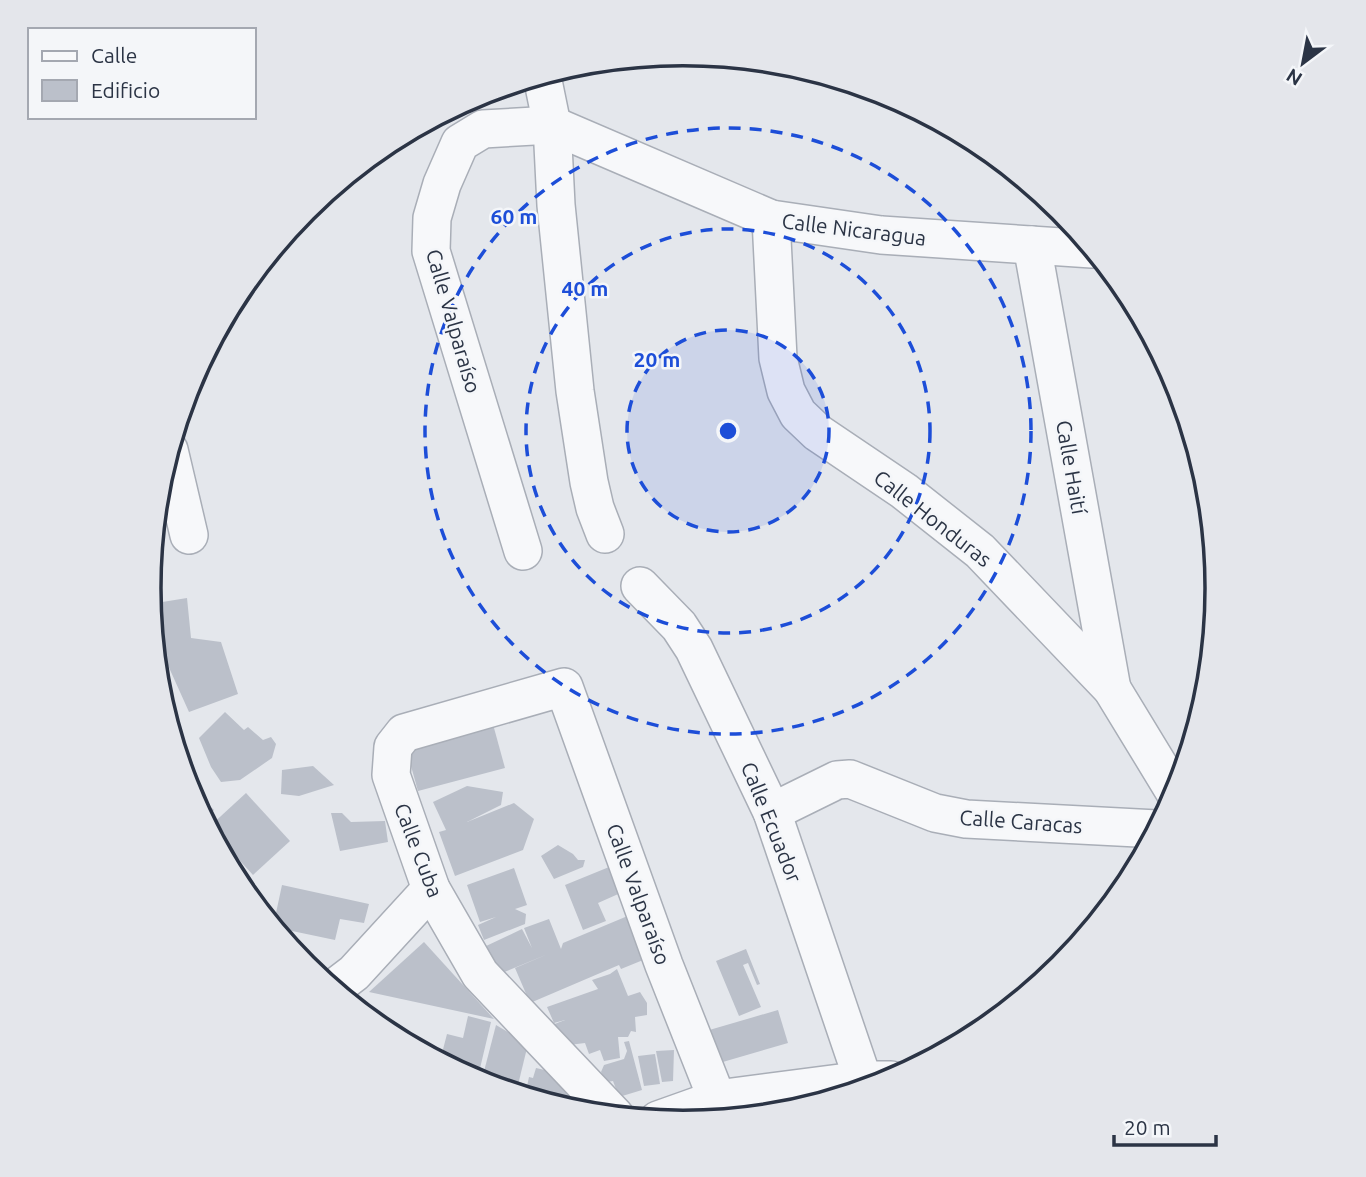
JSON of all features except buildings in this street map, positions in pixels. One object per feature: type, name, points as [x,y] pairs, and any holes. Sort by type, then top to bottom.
[{"type":"street","points":[[544,85],[552,125],[556,205],[575,391],[589,482],[605,534]]},
{"type":"street","name":"Calle Nicaragua","points":[[552,125],[771,219],[881,235],[1078,248]]},
{"type":"street","name":"Calle Valparaíso","points":[[523,551],[431,251],[432,218],[442,184],[460,143],[483,129],[552,125]]},
{"type":"street","name":"Calle Honduras","points":[[771,219],[778,358],[786,391],[798,414],[818,433],[904,491],[980,551],[1112,689],[1168,781]]},
{"type":"street","name":"Calle Haití","points":[[1032,245],[1112,689]]},
{"type":"street","points":[[174,473],[189,535]]},
{"type":"street","name":"Calle Ecuador","points":[[640,586],[679,626],[694,649],[772,812],[875,1074]]},
{"type":"street","name":"Calle Valparaíso","points":[[564,687],[664,965],[718,1099]]},
{"type":"street","name":"Calle Cuba","points":[[564,687],[404,733],[393,747],[391,775],[430,889],[480,974],[604,1104]]},
{"type":"street","name":"Calle Caracas","points":[[772,812],[837,780],[850,779],[935,813],[966,819],[1146,828]]},
{"type":"street","points":[[341,983],[354,973],[430,889]]},
{"type":"street","points":[[687,1110],[718,1099],[850,1083]]}]
